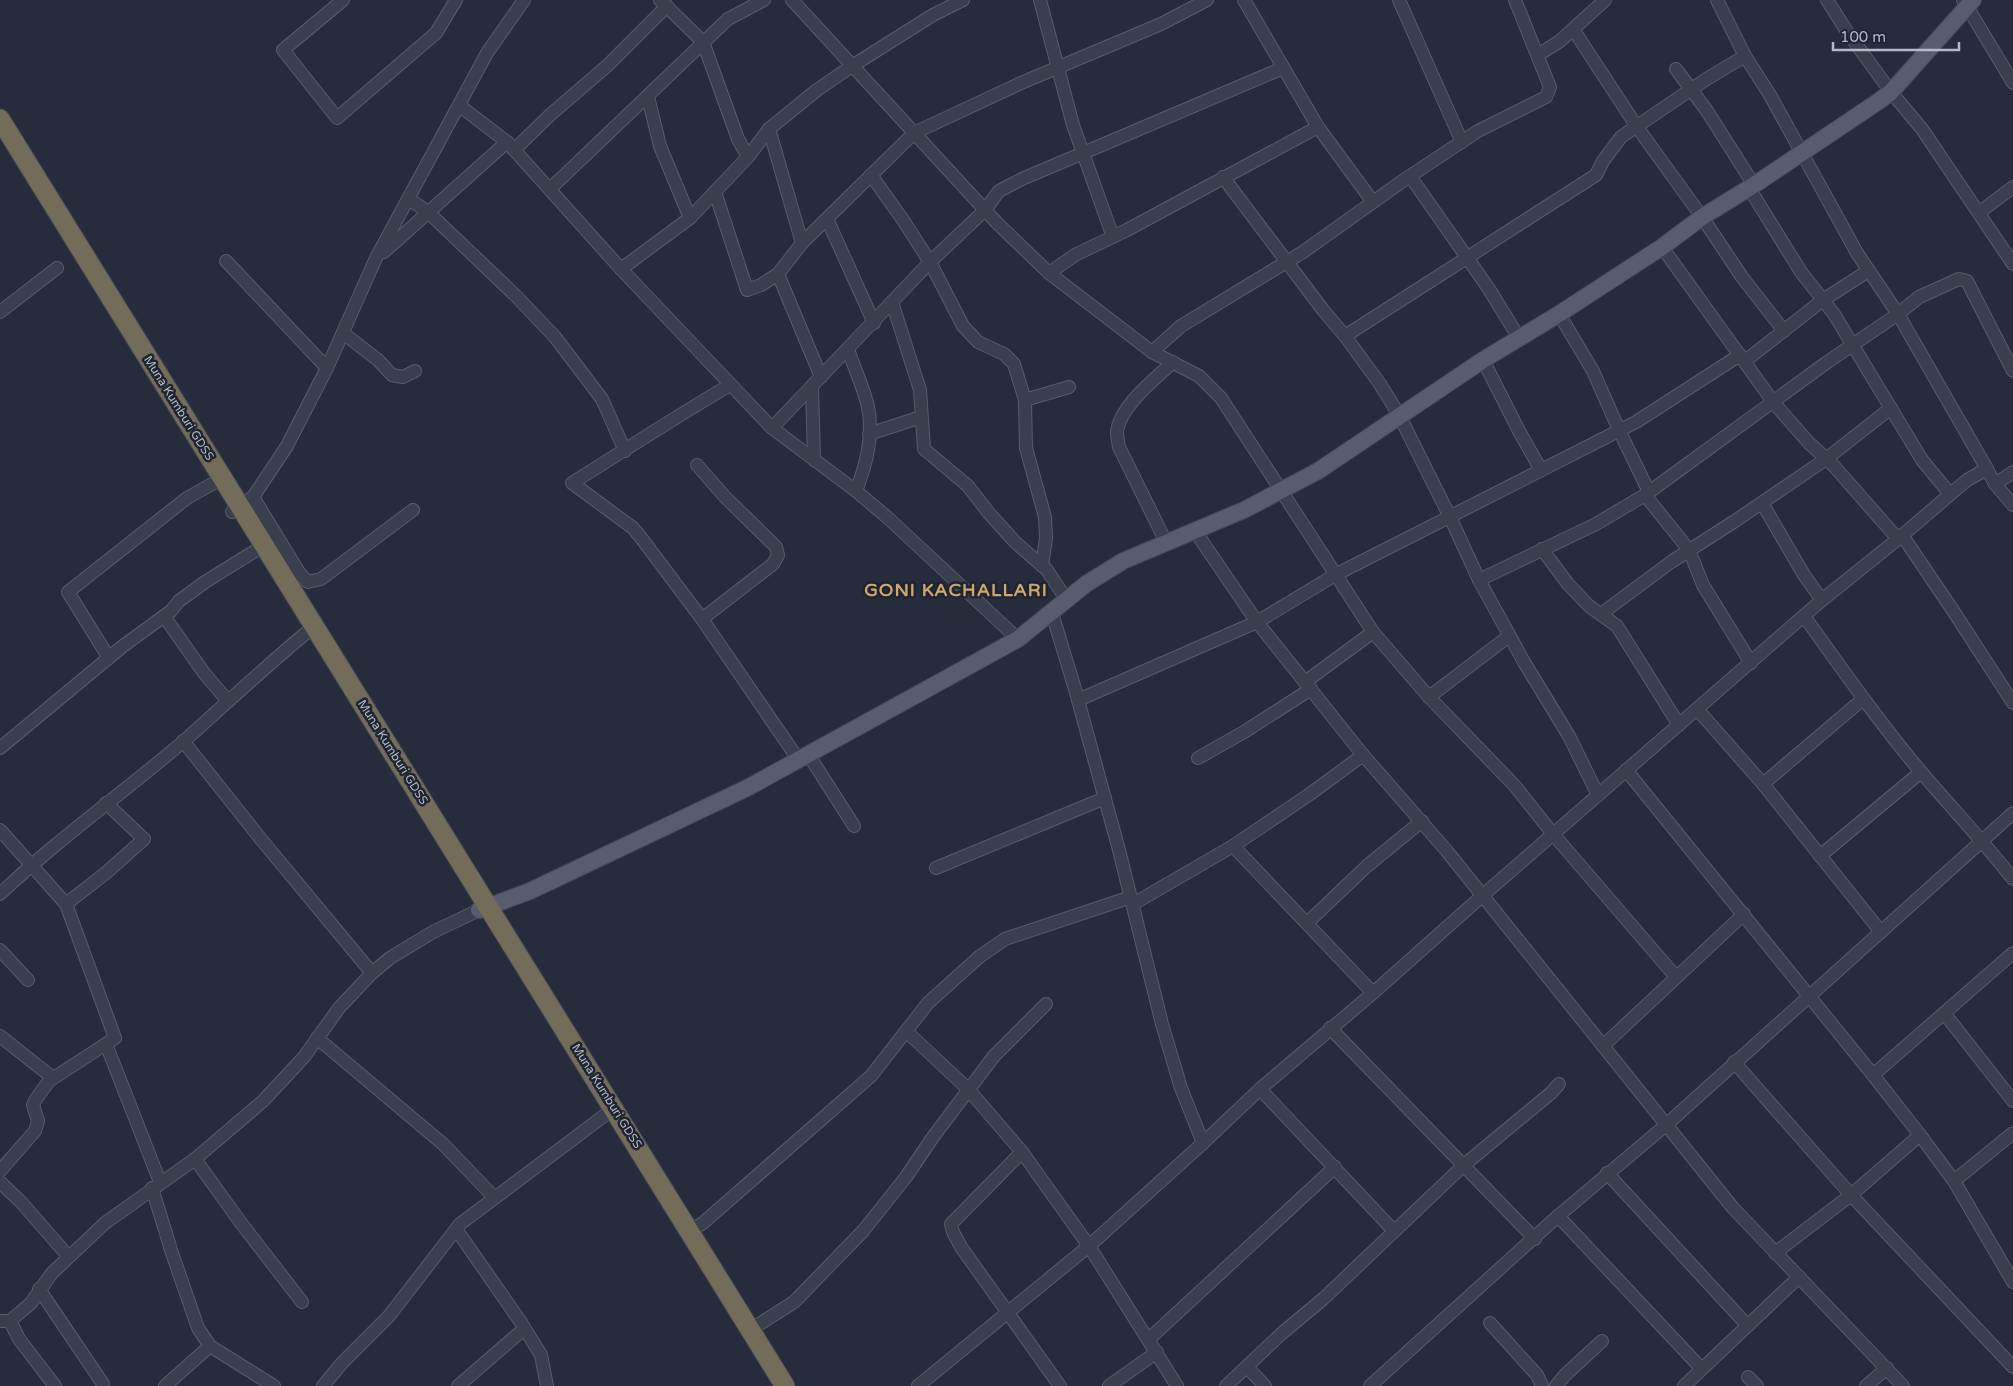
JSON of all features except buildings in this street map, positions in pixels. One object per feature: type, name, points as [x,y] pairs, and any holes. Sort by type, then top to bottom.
[{"type":"highway","name":"Muna Kumburi GDSS","points":[[0,118],[242,505],[484,908],[605,1115],[774,1386]]},
{"type":"highway","name":"Muna Kumburi GDSS","points":[[0,137],[214,483],[242,505],[255,550],[306,633],[690,1231],[786,1386]]},
{"type":"main road","points":[[484,908],[530,891],[747,788],[1018,639],[1052,613],[1066,599],[1123,560],[1244,510],[1318,471],[1399,415],[1662,247],[1702,217],[1891,92],[1968,2]]},
{"type":"street","points":[[343,0],[283,50],[337,118],[436,33],[456,0]]},
{"type":"street","points":[[413,510],[321,579],[308,582],[242,505],[287,446],[328,368],[376,258],[460,106],[486,53],[524,0]]},
{"type":"street","points":[[550,189],[648,97],[728,18],[764,0]]},
{"type":"street","points":[[792,0],[984,210],[1049,273],[1152,352],[1199,376],[1221,398],[1373,632],[1429,697],[1514,785],[1676,977]]},
{"type":"street","points":[[621,269],[690,218],[748,157],[769,129],[817,90],[933,15],[963,0]]},
{"type":"street","points":[[1040,0],[1073,125],[1113,236]]},
{"type":"street","points":[[715,192],[747,290],[778,274],[802,243],[914,133],[1058,67],[1161,24],[1207,0]]},
{"type":"street","points":[[1244,0],[1318,127],[1373,202]]},
{"type":"street","points":[[1399,0],[1462,142]]},
{"type":"street","points":[[1152,352],[1182,326],[1287,262],[1478,131],[1546,97],[1550,87],[1515,0]]},
{"type":"street","points":[[1538,55],[1560,41],[1605,0]]},
{"type":"street","points":[[1717,0],[1746,56],[1770,95],[1868,271],[1898,314],[1995,484],[2013,505]]},
{"type":"street","points":[[1828,0],[1848,33],[1891,92],[1922,129],[1980,212],[2013,264]]},
{"type":"street","points":[[1968,2],[2013,83]]},
{"type":"street","points":[[376,258],[428,212],[608,65],[663,3],[704,42],[738,140],[748,157]]},
{"type":"street","points":[[1573,29],[1637,127],[1702,217],[1742,277],[1784,331]]},
{"type":"street","points":[[1345,336],[1596,175],[1603,161],[1621,137],[1691,89],[1746,56]]},
{"type":"street","points":[[772,428],[930,262],[984,210],[999,191],[1022,178],[1083,154],[1283,68]]},
{"type":"street","points":[[1676,69],[1691,89],[1751,186],[1801,272],[1823,300],[1853,345],[1922,460],[1950,494]]},
{"type":"street","points":[[648,97],[660,146],[690,218]]},
{"type":"street","points":[[460,106],[510,146],[621,269],[772,428],[856,491],[888,518],[1018,639]]},
{"type":"street","points":[[1049,273],[1075,256],[1318,127]]},
{"type":"street","points":[[769,129],[802,243]]},
{"type":"street","points":[[871,175],[904,220],[930,262],[963,326],[978,342],[1004,354],[1014,364],[1025,400],[1026,448],[1045,518],[1046,538],[1042,566]]},
{"type":"street","points":[[1223,176],[1345,336],[1380,384],[1399,415],[1450,517],[1478,580],[1569,736],[1598,795]]},
{"type":"street","points":[[1410,176],[1489,289],[1519,338]]},
{"type":"street","points":[[1980,212],[2013,187]]},
{"type":"street","points":[[409,199],[428,212],[555,336],[602,399],[625,450]]},
{"type":"street","points":[[826,219],[874,323]]},
{"type":"street","points":[[1662,247],[1774,403],[1809,443],[1900,537],[1954,612],[2013,703]]},
{"type":"street","points":[[226,261],[328,368]]},
{"type":"street","points":[[0,312],[57,268]]},
{"type":"street","points":[[1078,700],[1257,622],[1335,574],[1619,430],[1742,358],[1784,331],[1823,300],[1868,271]]},
{"type":"street","points":[[778,274],[816,382],[814,460]]},
{"type":"street","points":[[1478,580],[1501,571],[1542,549],[1596,524],[1647,494],[1919,297],[1959,279],[1967,281],[2013,371]]},
{"type":"street","points":[[892,302],[920,390],[924,449],[968,486],[1015,542],[1047,570],[1066,599]]},
{"type":"street","points":[[1559,314],[1593,372],[1647,494],[1689,550],[1703,585],[1751,663]]},
{"type":"street","points":[[343,333],[378,360],[392,375],[403,378],[415,371]]},
{"type":"street","points":[[848,349],[868,408],[867,462],[856,491]]},
{"type":"street","points":[[1484,360],[1518,431],[1541,470]]},
{"type":"street","points":[[1166,542],[1118,447],[1117,432],[1123,416],[1136,397],[1173,362]]},
{"type":"street","points":[[730,384],[572,482],[633,528],[854,826]]},
{"type":"street","points":[[1025,400],[1069,387]]},
{"type":"street","points":[[1601,614],[1689,550],[1826,459],[1891,408]]},
{"type":"street","points":[[869,434],[921,417]]},
{"type":"street","points":[[697,465],[726,498],[776,547],[778,555],[773,564],[702,619]]},
{"type":"street","points":[[918,1386],[1088,1246],[1260,1089],[1373,993],[1822,600],[1967,480],[1987,469]]},
{"type":"street","points":[[1995,484],[2013,472]]},
{"type":"street","points":[[109,658],[68,592],[188,498],[214,483]]},
{"type":"street","points":[[1762,503],[1799,567],[1822,600]]},
{"type":"street","points":[[1195,531],[1257,622],[1363,755],[1422,821],[1733,1208],[1903,1386]]},
{"type":"street","points":[[1542,549],[1568,584],[1589,606],[1617,626],[1679,725]]},
{"type":"street","points":[[0,748],[205,582],[255,550]]},
{"type":"street","points":[[1052,613],[1105,798],[1165,1034],[1181,1088],[1203,1143]]},
{"type":"street","points":[[164,616],[204,674],[227,700]]},
{"type":"street","points":[[1804,616],[1863,699],[1921,772],[1983,841],[2013,879]]},
{"type":"street","points":[[1198,758],[1244,732],[1308,685],[1373,632]]},
{"type":"street","points":[[0,894],[31,864],[183,741],[227,700],[306,633]]},
{"type":"street","points":[[1429,697],[1509,636]]},
{"type":"street","points":[[1763,784],[1863,699]]},
{"type":"street","points":[[1697,709],[1763,784],[1881,932]]},
{"type":"street","points":[[183,741],[254,831],[372,973]]},
{"type":"street","points":[[690,1231],[703,1223],[871,1076],[928,1003],[990,948],[1006,940],[1132,900],[1234,846],[1363,755]]},
{"type":"street","points":[[1626,770],[1744,914],[1920,1135],[1954,1181],[2008,1263],[2013,1282]]},
{"type":"street","points":[[1820,856],[1921,772]]},
{"type":"street","points":[[936,868],[1105,798]]},
{"type":"street","points":[[66,904],[107,872],[144,838],[106,803]]},
{"type":"street","points":[[1370,1386],[1558,1216],[1666,1125],[2013,813]]},
{"type":"street","points":[[1307,923],[1367,866],[1422,821]]},
{"type":"street","points":[[0,830],[66,904],[115,1038],[53,1078],[33,1105],[38,1121],[35,1131],[0,1171]]},
{"type":"street","points":[[1234,846],[1373,993]]},
{"type":"street","points":[[55,1386],[5,1321],[31,1303],[39,1289],[68,1256],[105,1223],[195,1159],[263,1101],[304,1057],[339,1008],[372,973],[390,958],[433,932],[484,908]]},
{"type":"street","points":[[1603,1046],[1744,914]]},
{"type":"street","points":[[0,950],[28,980]]},
{"type":"street","points":[[1873,1075],[2013,953]]},
{"type":"street","points":[[750,1330],[794,1302],[863,1231],[906,1177],[968,1089],[994,1056],[1046,1004]]},
{"type":"street","points":[[1944,1013],[2013,1101]]},
{"type":"street","points":[[1330,1028],[1535,1238]]},
{"type":"street","points":[[906,1031],[968,1089],[1022,1152],[1088,1246],[1149,1339],[1177,1386]]},
{"type":"street","points":[[317,1038],[443,1144],[494,1197]]},
{"type":"street","points":[[2,1041],[22,1052],[53,1078]]},
{"type":"street","points":[[106,1044],[156,1185],[188,1302],[198,1328],[210,1346],[274,1386]]},
{"type":"street","points":[[1734,1062],[1851,1195],[2013,1367]]},
{"type":"street","points":[[1226,1386],[1464,1165],[1551,1094],[1559,1084]]},
{"type":"street","points":[[1260,1089],[1394,1231]]},
{"type":"street","points":[[323,1386],[342,1363],[389,1316],[456,1229],[494,1197],[605,1115]]},
{"type":"street","points":[[1954,1181],[2013,1133]]},
{"type":"street","points":[[1776,1253],[1851,1195],[1920,1135]]},
{"type":"street","points":[[1022,1152],[951,1224],[961,1246],[1060,1386]]},
{"type":"street","points":[[195,1159],[251,1237],[302,1302]]},
{"type":"street","points":[[1149,1339],[1335,1167]]},
{"type":"street","points":[[1607,1173],[1747,1325]]},
{"type":"street","points":[[0,1182],[21,1202],[68,1256]]},
{"type":"street","points":[[1558,1216],[1701,1368]]},
{"type":"street","points":[[456,1229],[541,1356],[547,1386]]},
{"type":"street","points":[[1684,1386],[1799,1277]]},
{"type":"street","points":[[39,1289],[104,1384]]},
{"type":"street","points":[[1490,1323],[1537,1375],[1542,1386]]},
{"type":"street","points":[[458,1386],[524,1329]]},
{"type":"street","points":[[1556,1386],[1565,1374],[1602,1341]]},
{"type":"street","points":[[165,1386],[210,1346]]},
{"type":"street","points":[[1109,1386],[1157,1352]]},
{"type":"street","points":[[1248,1367],[1265,1386]]},
{"type":"street","points":[[1866,1386],[1887,1368]]},
{"type":"district","name":"GONI KACHALLARI","points":[[956,590]]}]
